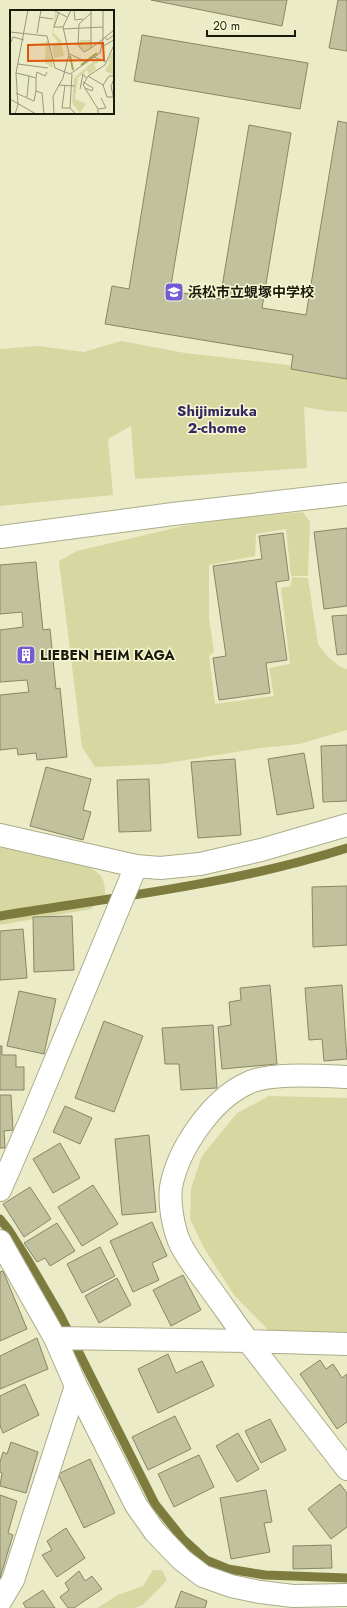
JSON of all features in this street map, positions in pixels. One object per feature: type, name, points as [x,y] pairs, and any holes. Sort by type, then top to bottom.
[{"type":"street","points":[[0,537],[173,514],[347,494]]},
{"type":"street","points":[[0,1190],[38,1105],[128,886],[160,868],[200,864],[261,850],[347,825]]},
{"type":"street","points":[[0,835],[128,886]]},
{"type":"street","points":[[347,1077],[274,1077],[248,1082],[227,1096],[198,1128],[178,1167],[171,1188],[174,1224],[179,1240],[188,1257],[248,1341],[347,1469]]},
{"type":"street","points":[[0,1241],[67,1338],[76,1386],[136,1505],[155,1532],[182,1560],[203,1576],[231,1586],[296,1602],[347,1595]]},
{"type":"street","points":[[67,1338],[347,1344]]},
{"type":"street","points":[[0,1602],[13,1580],[76,1386]]},
{"type":"green space","points":[[121,341],[185,353],[347,372],[347,412],[328,411],[304,407],[307,468],[135,479],[131,426],[108,439],[113,495],[0,506],[0,349],[38,346],[84,352]]},
{"type":"green space","points":[[303,512],[310,522],[308,576],[291,576],[286,529],[256,534],[255,556],[209,565],[209,618],[214,652],[209,656],[215,704],[274,696],[269,668],[290,664],[281,588],[291,586],[292,577],[308,578],[318,644],[328,657],[339,666],[347,669],[347,730],[300,744],[261,748],[161,764],[95,767],[82,747],[59,561],[77,551],[183,526],[228,519]]},
{"type":"green space","points":[[0,845],[69,860],[93,870],[103,879],[105,895],[91,909],[0,925]]},
{"type":"green space","points":[[269,1096],[347,1098],[347,1333],[296,1333],[268,1330],[234,1295],[204,1248],[190,1219],[191,1188],[202,1156],[237,1113]]},
{"type":"green space","points":[[153,1570],[162,1570],[167,1580],[143,1605],[135,1608],[97,1608],[118,1595],[143,1586]]},
{"type":"building","points":[[151,0],[287,0],[282,26]]},
{"type":"building","points":[[338,0],[347,0],[347,51],[329,48]]},
{"type":"building","points":[[142,35],[308,63],[300,109],[134,81]]},
{"type":"building","points":[[158,111],[199,118],[170,291],[220,299],[249,125],[291,133],[262,308],[306,315],[338,121],[347,123],[347,379],[291,369],[293,355],[105,324],[112,286],[129,289]]},
{"type":"building","points":[[347,528],[347,606],[324,609],[314,532]]},
{"type":"building","points":[[283,533],[289,580],[276,582],[287,660],[266,663],[270,693],[219,700],[213,658],[226,656],[213,566],[262,559],[259,536]]},
{"type":"building","name":"LIEBEN HEIM KAGA","points":[[36,562],[43,630],[50,629],[56,689],[60,688],[67,757],[37,760],[36,753],[18,755],[17,748],[0,750],[0,695],[29,692],[27,680],[0,682],[0,630],[23,627],[22,612],[0,614],[0,565]]},
{"type":"building","points":[[347,615],[347,654],[337,655],[332,616]]},
{"type":"building","points":[[347,745],[347,801],[323,802],[321,746]]},
{"type":"building","points":[[304,753],[314,808],[277,815],[268,759]]},
{"type":"building","points":[[235,759],[241,835],[198,838],[191,762]]},
{"type":"building","points":[[46,767],[91,779],[83,810],[91,812],[83,840],[30,826]]},
{"type":"building","points":[[149,779],[151,831],[119,832],[117,780]]},
{"type":"building","points":[[347,886],[347,945],[313,947],[312,887]]},
{"type":"building","points":[[72,916],[74,970],[34,972],[33,917]]},
{"type":"building","points":[[23,929],[27,978],[0,980],[0,931]]},
{"type":"building","points":[[270,985],[277,1064],[222,1069],[218,1027],[231,1025],[229,1002],[241,1000],[240,988]]},
{"type":"building","points":[[342,985],[347,1059],[324,1061],[322,1039],[309,1040],[305,988]]},
{"type":"building","points":[[19,991],[56,999],[44,1054],[7,1046]]},
{"type":"building","points":[[104,1021],[143,1036],[114,1112],[75,1098]]},
{"type":"building","points":[[213,1025],[217,1088],[181,1090],[179,1064],[165,1064],[162,1028]]},
{"type":"building","points":[[0,1046],[2,1046],[2,1055],[16,1055],[16,1067],[24,1067],[24,1090],[0,1090]]},
{"type":"building","points":[[0,1095],[11,1095],[13,1130],[4,1131],[5,1148],[0,1148]]},
{"type":"building","points":[[65,1106],[92,1118],[80,1144],[53,1132]]},
{"type":"building","points":[[149,1135],[156,1212],[122,1215],[115,1139]]},
{"type":"building","points":[[60,1143],[80,1178],[53,1193],[33,1159]]},
{"type":"building","points":[[93,1185],[118,1224],[82,1246],[58,1207]]},
{"type":"building","points":[[30,1187],[51,1219],[24,1237],[3,1204]]},
{"type":"building","points":[[152,1222],[167,1256],[152,1263],[159,1280],[133,1292],[110,1241]]},
{"type":"building","points":[[57,1223],[75,1251],[50,1266],[45,1258],[37,1262],[24,1243]]},
{"type":"building","points":[[100,1247],[115,1276],[82,1293],[67,1264]]},
{"type":"building","points":[[3,1271],[27,1329],[0,1341],[0,1272]]},
{"type":"building","points":[[183,1275],[201,1310],[171,1326],[153,1290]]},
{"type":"building","points":[[117,1278],[131,1305],[99,1323],[85,1296]]},
{"type":"building","points":[[37,1338],[48,1369],[0,1389],[0,1356]]},
{"type":"building","points":[[168,1354],[176,1373],[202,1361],[214,1386],[158,1413],[138,1369]]},
{"type":"building","points":[[320,1360],[326,1369],[333,1364],[342,1378],[347,1374],[347,1422],[337,1429],[300,1374]]},
{"type":"building","points":[[25,1384],[39,1415],[3,1433],[0,1426],[0,1396]]},
{"type":"building","points":[[175,1416],[191,1449],[148,1470],[132,1437]]},
{"type":"building","points":[[270,1419],[286,1450],[261,1463],[245,1431]]},
{"type":"building","points":[[238,1433],[259,1469],[237,1482],[216,1446]]},
{"type":"building","points":[[11,1442],[38,1452],[26,1493],[0,1486],[2,1473],[0,1472],[0,1462],[3,1452],[7,1454]]},
{"type":"building","points":[[199,1455],[214,1487],[174,1507],[158,1474]]},
{"type":"building","points":[[90,1459],[115,1513],[84,1528],[58,1474]]},
{"type":"building","points":[[340,1484],[347,1493],[347,1527],[331,1539],[308,1509]]},
{"type":"building","points":[[266,1490],[272,1522],[264,1523],[270,1552],[231,1559],[220,1498]]},
{"type":"building","points":[[0,1495],[17,1501],[8,1533],[13,1535],[0,1578]]},
{"type":"building","points":[[66,1528],[85,1558],[57,1577],[42,1555],[52,1550],[47,1541]]},
{"type":"building","points":[[331,1545],[332,1568],[293,1569],[293,1546]]},
{"type":"building","points":[[79,1571],[85,1581],[92,1576],[102,1589],[74,1608],[68,1608],[60,1597],[69,1590],[65,1583]]},
{"type":"building","points":[[43,1590],[55,1608],[26,1608],[23,1603]]},
{"type":"building","points":[[181,1591],[207,1601],[205,1608],[175,1608]]},
{"type":"waterway","points":[[0,916],[131,896],[218,880],[261,871],[347,848]]},
{"type":"waterway","points":[[0,1219],[29,1262],[60,1315],[155,1504],[183,1539],[206,1560],[228,1569],[265,1575],[347,1578]]},
{"type":"place","name":"浜松市立蜆塚中学校","points":[[174,292]]},
{"type":"place","name":"LIEBEN HEIM KAGA","points":[[26,655]]},
{"type":"district","name":"Shijimizuka 2-chome","points":[[217,420]]}]
